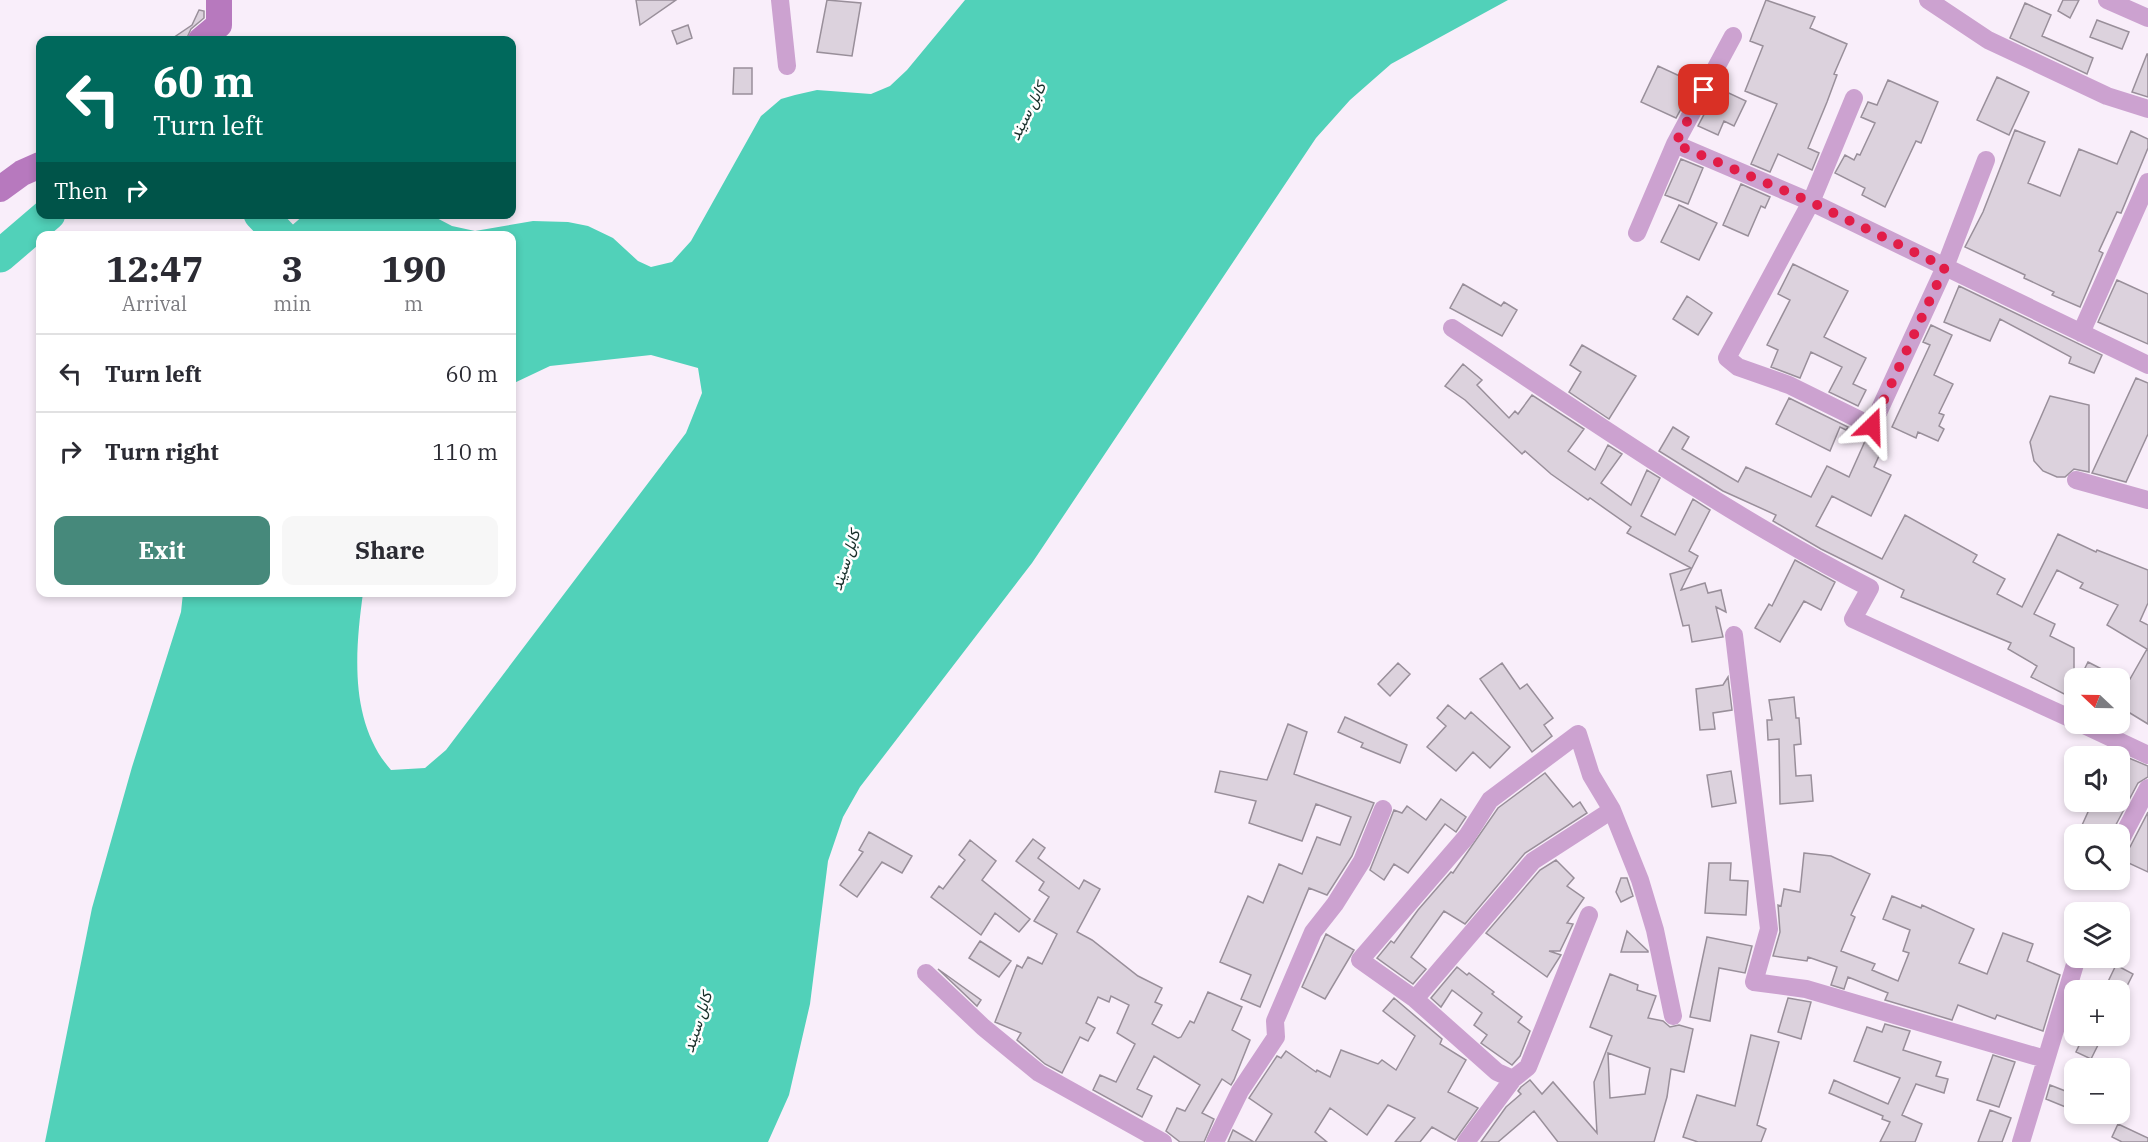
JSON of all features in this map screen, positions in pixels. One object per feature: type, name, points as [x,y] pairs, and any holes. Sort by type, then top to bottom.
[{"type":"street","points":[[206,36],[219,25],[219,0]]},
{"type":"street","points":[[780,0],[787,66]]},
{"type":"street","points":[[1928,0],[1988,40],[2107,96],[2148,109]]},
{"type":"street","points":[[2107,0],[2148,18]]},
{"type":"street","points":[[1637,233],[1675,144],[1733,36]]},
{"type":"street","points":[[1854,98],[1811,202],[1726,358],[1738,367],[1789,384],[1872,426],[1945,267],[1986,159]]},
{"type":"street","points":[[1675,144],[1811,202],[2148,365]]},
{"type":"street","points":[[0,189],[22,172],[36,167]]},
{"type":"street","points":[[2081,333],[2148,182]]},
{"type":"street","points":[[1452,328],[1692,486],[1820,562],[1870,588],[1853,619],[2064,715]]},
{"type":"street","points":[[2076,480],[2148,500]]},
{"type":"street","points":[[1734,635],[1743,733],[1769,929],[1754,982],[1806,989],[2045,1059]]},
{"type":"street","points":[[1513,1079],[1497,1072],[1415,999],[1360,960],[1467,836],[1490,800],[1578,734],[1591,775],[1612,810],[1640,880],[1655,930],[1673,1016]]},
{"type":"street","points":[[2103,734],[2148,755]]},
{"type":"street","points":[[2129,824],[2148,788]]},
{"type":"street","points":[[1215,1142],[1240,1091],[1276,1037],[1275,1021],[1313,932],[1335,904],[1362,861],[1383,809]]},
{"type":"street","points":[[1415,999],[1533,861],[1612,810]]},
{"type":"street","points":[[1466,1142],[1513,1079],[1528,1067],[1589,915]]},
{"type":"street","points":[[2021,1142],[2074,968]]},
{"type":"street","points":[[926,974],[982,1027],[1039,1072],[1164,1142]]},
{"type":"water","name":"کابل سيند","points":[[965,0],[1508,0],[1391,64],[1350,100],[1316,138],[1032,563],[860,787],[843,817],[828,861],[810,1004],[789,1095],[768,1142],[45,1142],[92,908],[132,767],[181,612],[183,597],[363,597],[357,662],[358,686],[368,730],[377,751],[391,770],[425,768],[446,750],[686,433],[702,393],[698,368],[651,355],[550,366],[516,382],[516,231],[475,231],[533,221],[568,222],[588,226],[613,238],[638,261],[651,267],[672,262],[691,241],[761,116],[781,99],[817,90],[871,94],[890,86],[907,70]]},
{"type":"water","points":[[299,219],[439,219],[452,226],[475,231],[286,231]]},
{"type":"building","points":[[636,0],[676,0],[640,25]]},
{"type":"building","points":[[827,0],[861,3],[852,56],[817,52]]},
{"type":"building","points":[[1766,0],[1815,17],[1810,28],[1847,44],[1808,148],[1819,153],[1812,170],[1778,154],[1770,172],[1751,164],[1777,104],[1745,91],[1763,46],[1750,41]]},
{"type":"building","points":[[2063,0],[2079,0],[2070,18],[2058,11]]},
{"type":"building","points":[[2025,3],[2051,15],[2042,36],[2093,58],[2087,74],[2010,38]]},
{"type":"building","points":[[199,10],[204,11],[204,18],[191,29],[188,36],[176,36],[192,25]]},
{"type":"building","points":[[2097,20],[2129,32],[2122,49],[2090,37]]},
{"type":"building","points":[[688,25],[692,38],[677,44],[672,31]]},
{"type":"building","points":[[2148,54],[2148,97],[2132,92]]},
{"type":"building","points":[[1658,66],[1695,83],[1676,118],[1641,102]]},
{"type":"building","points":[[734,68],[752,68],[752,94],[733,94]]},
{"type":"building","points":[[1997,77],[2029,92],[2009,135],[1977,120]]},
{"type":"building","points":[[1888,80],[1938,102],[1921,143],[1916,141],[1885,207],[1862,195],[1865,188],[1835,173],[1845,155],[1854,160],[1857,154],[1860,155],[1875,123],[1861,117],[1868,102],[1877,105]]},
{"type":"building","points":[[1718,88],[1746,101],[1734,126],[1724,121],[1718,135],[1698,126]]},
{"type":"building","points":[[2015,130],[2045,142],[2028,183],[2060,196],[2079,149],[2117,164],[2131,131],[2148,139],[2148,148],[2121,213],[2117,212],[2099,251],[2103,253],[2080,307],[2052,295],[2054,292],[2024,278],[2025,275],[1965,247],[1983,212]]},
{"type":"building","points":[[1681,159],[1703,168],[1688,204],[1665,195]]},
{"type":"building","points":[[1741,184],[1770,197],[1765,208],[1761,206],[1748,236],[1723,225]]},
{"type":"building","points":[[1679,205],[1717,223],[1699,260],[1661,242]]},
{"type":"building","points":[[1793,264],[1848,291],[1824,337],[1866,358],[1853,384],[1866,390],[1858,406],[1829,392],[1842,367],[1811,352],[1800,378],[1771,367],[1778,350],[1767,345],[1790,300],[1778,294]]},
{"type":"building","points":[[2117,280],[2148,294],[2148,344],[2098,322]]},
{"type":"building","points":[[1463,284],[1501,306],[1504,302],[1517,310],[1502,336],[1450,308]]},
{"type":"building","points":[[1959,286],[2102,355],[2094,373],[2069,363],[2071,357],[2000,319],[1990,341],[1944,322]]},
{"type":"building","points":[[1687,296],[1712,313],[1698,335],[1673,319]]},
{"type":"building","points":[[1931,325],[1952,335],[1934,375],[1953,384],[1939,413],[1944,415],[1939,426],[1944,429],[1938,441],[1918,432],[1916,438],[1892,427],[1930,345],[1923,342]]},
{"type":"building","points":[[1582,345],[1636,376],[1609,419],[1569,392],[1581,372],[1570,365]]},
{"type":"building","points":[[1463,364],[1482,380],[1477,385],[1509,418],[1515,411],[1518,414],[1532,395],[1584,429],[1568,451],[1595,470],[1608,445],[1622,454],[1601,483],[1631,505],[1647,470],[1660,478],[1641,516],[1675,535],[1693,499],[1710,510],[1689,551],[1698,556],[1681,590],[1705,583],[1708,593],[1721,590],[1726,612],[1716,607],[1723,637],[1692,642],[1689,625],[1683,626],[1670,574],[1691,568],[1627,533],[1631,527],[1551,474],[1525,451],[1522,454],[1465,400],[1445,386]]},
{"type":"building","points":[[2136,378],[2148,383],[2148,434],[2126,482],[2092,473]]},
{"type":"building","points":[[2050,396],[2089,405],[2089,472],[2074,469],[2065,477],[2057,477],[2043,471],[2034,461],[2030,442]]},
{"type":"building","points":[[1789,398],[1848,427],[1846,430],[1840,427],[1830,451],[1776,424]]},
{"type":"building","points":[[1673,427],[1689,437],[1682,449],[1738,482],[1746,467],[1811,497],[1827,466],[1849,477],[1866,439],[1883,447],[1874,467],[1891,475],[1871,516],[1832,496],[1816,526],[1882,559],[1905,515],[1977,555],[1973,562],[2005,579],[1997,594],[2022,607],[2058,534],[2096,552],[2097,550],[2148,570],[2148,603],[2140,621],[2148,625],[2148,724],[2130,713],[2130,679],[2147,649],[2107,625],[2118,605],[2080,588],[2083,583],[2057,570],[2034,614],[2055,624],[2050,636],[2074,648],[2074,668],[2064,668],[2064,694],[2031,677],[2037,666],[2008,649],[2011,643],[1901,597],[1904,590],[1821,549],[1773,521],[1776,515],[1723,491],[1659,451]]},
{"type":"building","points":[[1795,560],[1835,582],[1821,610],[1804,601],[1780,642],[1755,628],[1769,604],[1772,606]]},
{"type":"building","points":[[2088,662],[2100,668],[2085,668]]},
{"type":"building","points":[[1398,663],[1410,674],[1390,696],[1378,684]]},
{"type":"building","points":[[1502,663],[1520,689],[1527,684],[1553,718],[1544,725],[1552,736],[1532,752],[1480,679]]},
{"type":"building","points":[[1728,677],[1732,710],[1713,713],[1715,729],[1700,730],[1696,689],[1723,685]]},
{"type":"building","points":[[1794,697],[1796,718],[1799,718],[1801,744],[1794,745],[1796,776],[1811,775],[1813,801],[1780,804],[1779,739],[1768,740],[1767,720],[1772,720],[1769,700]]},
{"type":"building","points":[[1448,705],[1465,719],[1471,712],[1510,747],[1490,768],[1473,752],[1456,771],[1427,747],[1446,726],[1437,718]]},
{"type":"building","points":[[1345,717],[1407,745],[1400,763],[1361,747],[1363,743],[1338,732]]},
{"type":"building","points":[[1288,724],[1307,732],[1294,774],[1374,803],[1352,856],[1327,895],[1309,888],[1260,1007],[1241,999],[1251,975],[1220,962],[1248,896],[1263,903],[1279,864],[1302,874],[1317,837],[1340,845],[1351,817],[1316,804],[1302,841],[1249,823],[1256,801],[1215,792],[1220,771],[1267,780]]},
{"type":"building","points":[[2130,759],[2148,766],[2148,777],[2138,783],[2130,798]]},
{"type":"building","points":[[1731,771],[1736,803],[1712,807],[1707,775]]},
{"type":"building","points":[[1545,773],[1573,807],[1580,802],[1587,813],[1525,853],[1465,924],[1444,911],[1411,957],[1426,969],[1413,984],[1377,958],[1391,941],[1394,943],[1418,910],[1451,872],[1453,873],[1498,808]]},
{"type":"building","points":[[1441,799],[1466,817],[1456,832],[1445,824],[1408,873],[1394,864],[1384,880],[1370,870],[1394,810],[1402,813],[1407,806],[1426,820]]},
{"type":"building","points":[[2088,812],[2123,812],[2116,824],[2083,824]]},
{"type":"building","points":[[2148,812],[2148,872],[2130,864],[2130,847]]},
{"type":"building","points":[[869,832],[912,856],[902,873],[882,862],[857,897],[840,885],[863,852],[859,850]]},
{"type":"building","points":[[1033,839],[1045,848],[1038,858],[1079,889],[1084,880],[1100,889],[1077,932],[1092,940],[1138,976],[1162,988],[1155,1002],[1162,1005],[1152,1024],[1178,1038],[1181,1037],[1190,1021],[1194,1023],[1208,992],[1242,1007],[1232,1030],[1250,1040],[1231,1085],[1222,1079],[1202,1113],[1214,1119],[1204,1142],[1180,1142],[1166,1131],[1177,1108],[1185,1111],[1200,1085],[1154,1056],[1137,1089],[1152,1096],[1142,1117],[1093,1090],[1100,1075],[1116,1082],[1135,1044],[1117,1033],[1129,1005],[1111,996],[1109,1002],[1098,997],[1086,1023],[1095,1028],[1088,1041],[1080,1037],[1062,1073],[1045,1064],[1017,1040],[1021,1033],[995,1022],[1017,965],[1022,968],[1028,957],[1042,964],[1057,934],[1034,921],[1049,897],[1039,890],[1044,882],[1016,861]]},
{"type":"building","points":[[970,840],[996,861],[982,880],[1030,919],[1019,932],[995,913],[981,935],[931,897],[939,886],[943,889],[965,860],[959,855]]},
{"type":"building","points":[[1804,853],[1831,856],[1870,874],[1851,915],[1855,917],[1841,951],[1875,964],[1872,970],[1898,981],[1909,953],[1903,951],[1910,930],[1883,919],[1892,896],[1921,908],[1922,905],[1974,929],[1959,963],[1987,974],[2003,933],[2033,944],[2027,961],[2060,975],[2043,1031],[1997,1015],[1995,1019],[1958,1005],[1952,1020],[1885,1000],[1888,993],[1848,977],[1844,989],[1831,985],[1837,967],[1808,957],[1807,961],[1773,956],[1780,932],[1778,905],[1781,906],[1784,889],[1800,892]]},
{"type":"building","points":[[1556,860],[1574,878],[1567,886],[1584,898],[1567,923],[1573,924],[1560,951],[1549,951],[1561,955],[1547,977],[1486,933],[1540,870]]},
{"type":"building","points":[[1709,863],[1731,863],[1730,880],[1748,881],[1746,915],[1705,913]]},
{"type":"building","points":[[1621,878],[1627,878],[1633,896],[1621,902],[1616,892]]},
{"type":"building","points":[[1627,931],[1648,951],[1648,952],[1621,952]]},
{"type":"building","points":[[1326,934],[1354,950],[1325,999],[1302,987]]},
{"type":"building","points":[[1707,937],[1752,946],[1745,973],[1719,968],[1710,1021],[1690,1017]]},
{"type":"building","points":[[980,941],[1011,961],[999,977],[969,958]]},
{"type":"building","points":[[1457,967],[1494,992],[1492,994],[1522,1017],[1518,1022],[1530,1031],[1520,1056],[1512,1065],[1481,1043],[1487,1035],[1474,1025],[1482,1013],[1452,990],[1441,1007],[1431,998]]},
{"type":"building","points":[[2115,968],[2122,968],[2133,974],[2130,980],[2109,980]]},
{"type":"building","points":[[938,969],[981,1000],[977,1006]]},
{"type":"building","points":[[1610,974],[1638,985],[1637,990],[1656,996],[1648,1018],[1663,1021],[1670,1027],[1679,1025],[1693,1029],[1684,1072],[1671,1069],[1667,1097],[1654,1142],[1558,1142],[1534,1111],[1498,1142],[1481,1142],[1506,1107],[1521,1094],[1518,1091],[1521,1087],[1530,1080],[1542,1094],[1553,1082],[1597,1133],[1594,1082],[1612,1036],[1590,1027]],"holes":[[[1608,1053],[1650,1068],[1645,1094],[1610,1098]]]},
{"type":"building","points":[[1394,998],[1442,1039],[1440,1044],[1466,1060],[1448,1092],[1478,1108],[1455,1140],[1432,1127],[1420,1142],[1395,1142],[1415,1118],[1388,1105],[1367,1135],[1330,1108],[1315,1132],[1327,1142],[1255,1142],[1272,1114],[1249,1098],[1277,1056],[1281,1058],[1286,1051],[1316,1072],[1317,1070],[1330,1077],[1341,1050],[1378,1064],[1382,1060],[1396,1070],[1415,1036],[1383,1011]]},
{"type":"building","points":[[1788,998],[1811,1002],[1801,1039],[1778,1032]]},
{"type":"building","points":[[1885,1024],[1910,1031],[1903,1050],[1941,1062],[1936,1076],[1948,1079],[1944,1093],[1916,1084],[1902,1115],[1922,1124],[1915,1142],[1880,1142],[1890,1122],[1882,1119],[1883,1116],[1829,1093],[1834,1080],[1888,1104],[1900,1078],[1854,1061],[1867,1027],[1882,1032]]},
{"type":"building","points":[[1751,1035],[1779,1042],[1757,1125],[1766,1129],[1761,1142],[1698,1142],[1683,1137],[1697,1095],[1735,1106]]},
{"type":"building","points":[[2079,1046],[2098,1046],[2092,1058],[2076,1052]]},
{"type":"building","points":[[1993,1055],[2015,1062],[1999,1107],[1977,1100]]},
{"type":"building","points":[[2050,1085],[2064,1090],[2064,1106],[2046,1099]]},
{"type":"building","points":[[1990,1110],[2011,1118],[2002,1142],[1978,1142]]},
{"type":"building","points":[[2118,1124],[2148,1138],[2148,1142],[2122,1142],[2112,1137]]},
{"type":"building","points":[[1233,1130],[1254,1142],[1228,1142]]},
{"type":"waterway","points":[[0,256],[43,219]]},
{"type":"waterway","points":[[265,219],[276,231]]},
{"type":"route","points":[[1704,90],[1675,144],[1811,202],[1945,267],[1872,426]]}]
